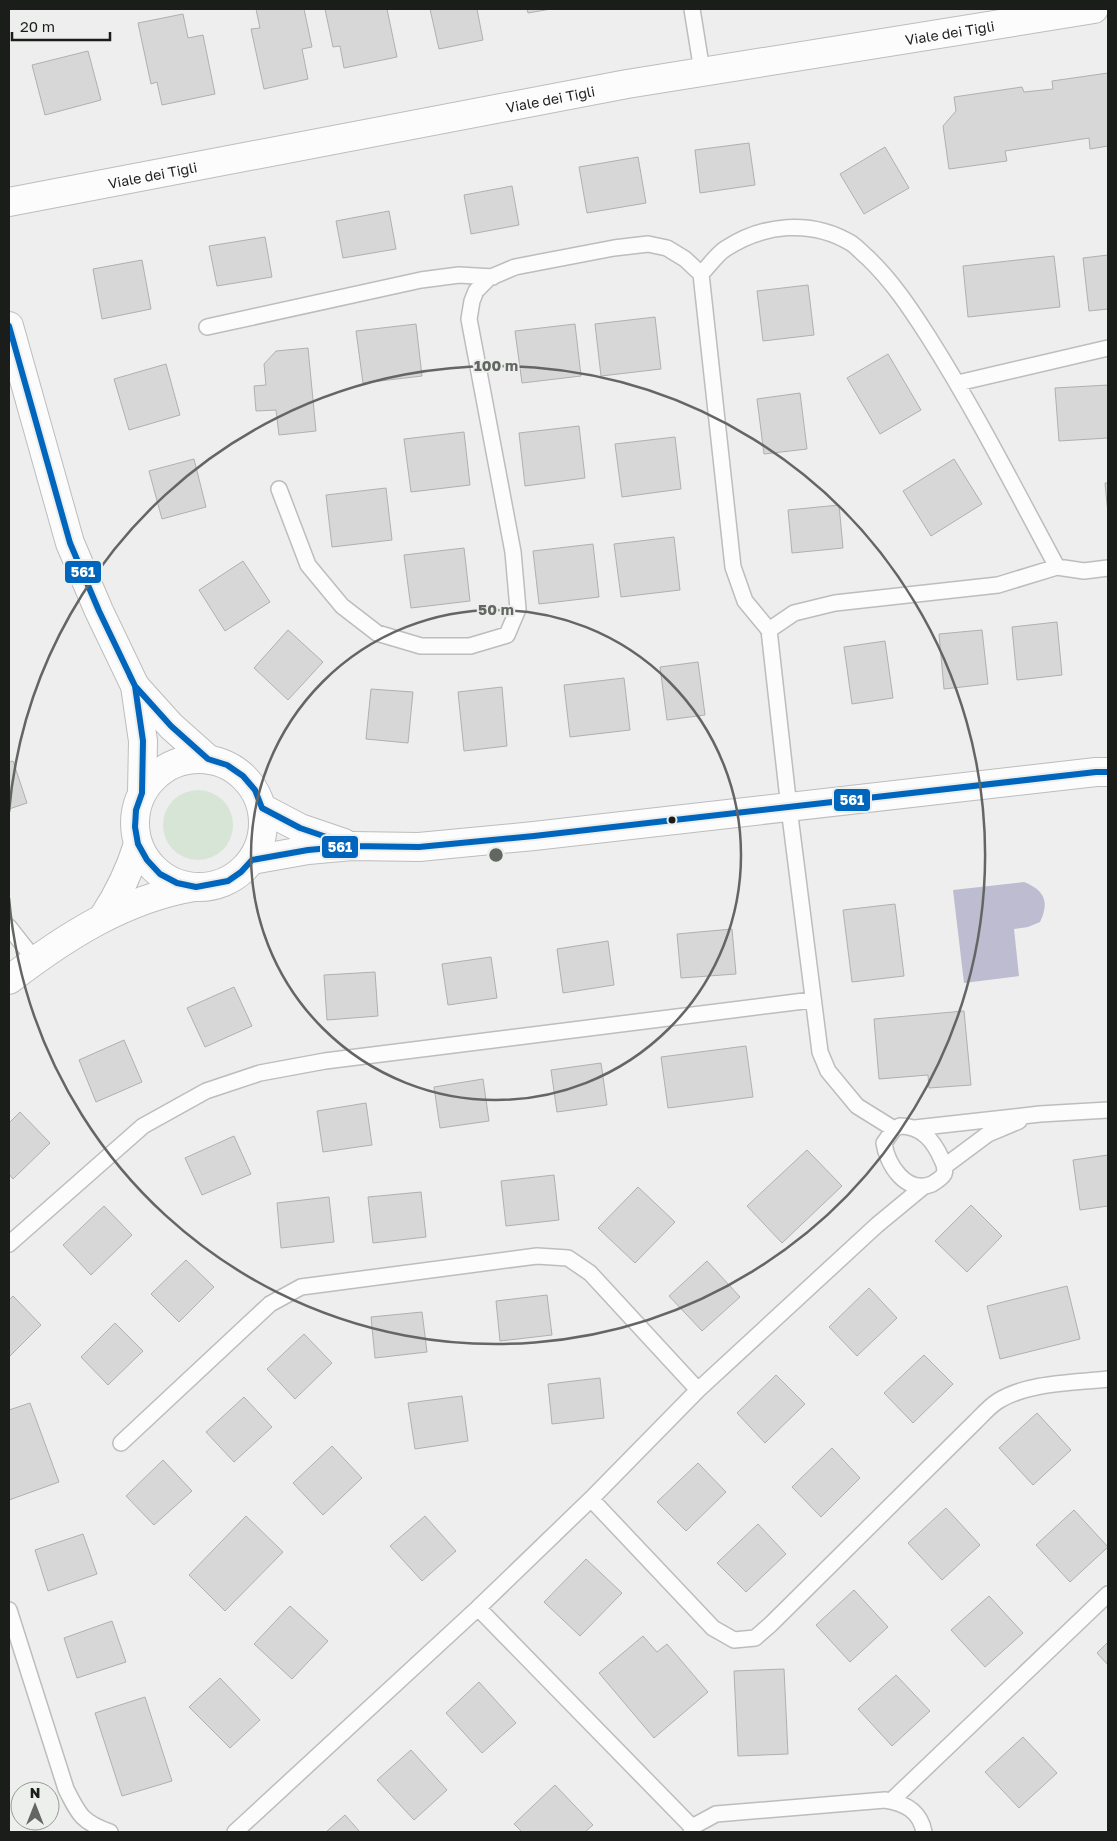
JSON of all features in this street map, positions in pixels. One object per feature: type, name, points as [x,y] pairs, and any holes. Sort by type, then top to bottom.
[{"type":"street","name":"Viale dei Tigli","points":[[9,202],[626,84],[1094,9]]},
{"type":"street","points":[[9,326],[70,543],[91,593],[135,686],[171,726],[208,759]]},
{"type":"street","points":[[135,686],[143,741],[142,794]]},
{"type":"street","points":[[9,980],[35,960],[104,916],[167,892],[212,885],[228,880],[241,872],[252,860],[260,844],[264,826],[262,808],[255,790],[243,776],[227,765],[208,759],[188,759],[170,766],[154,777],[142,794],[136,810],[135,827],[138,844],[147,860],[160,874],[177,883],[196,887]]},
{"type":"street","points":[[252,860],[308,850],[352,846],[419,847],[544,835],[1108,772]]},
{"type":"street","points":[[262,808],[300,828],[352,846]]},
{"type":"street","points":[[104,916],[126,877],[138,844]]},
{"type":"lane","points":[[692,9],[702,71]]},
{"type":"lane","points":[[701,274],[724,250],[754,235],[771,230],[802,226],[830,233],[852,244],[879,268],[905,300],[958,384],[1057,567]]},
{"type":"lane","points":[[279,489],[308,564],[342,606],[377,633],[421,646],[470,646],[506,635],[518,609],[513,552],[469,319],[476,291],[489,278],[515,267],[614,248],[648,244],[667,248],[701,274],[733,567],[745,601],[769,630],[788,808],[801,894],[812,1000],[820,1052],[828,1071],[857,1106],[894,1129]]},
{"type":"lane","points":[[207,327],[421,280],[459,275],[493,277]]},
{"type":"lane","points":[[958,384],[1108,348]]},
{"type":"lane","points":[[769,630],[794,614],[835,603],[998,585],[1057,567],[1084,570],[1108,568]]},
{"type":"lane","points":[[9,927],[35,960]]},
{"type":"lane","points":[[9,1244],[143,1126],[206,1091],[260,1073],[325,1060],[812,1000]]},
{"type":"lane","points":[[923,1187],[906,1181],[897,1173],[885,1154],[884,1143],[894,1129],[900,1126],[915,1128],[1040,1114],[1108,1110]]},
{"type":"lane","points":[[945,1166],[988,1134],[1040,1114]]},
{"type":"lane","points":[[235,1832],[478,1608],[591,1499],[698,1390],[877,1225],[923,1187],[934,1183],[944,1174],[945,1166],[934,1143],[915,1128]]},
{"type":"lane","points":[[877,1225],[906,1181]]},
{"type":"lane","points":[[121,1443],[270,1304],[301,1287],[538,1256],[568,1258],[590,1273],[698,1390]]},
{"type":"lane","points":[[591,1499],[713,1628],[734,1640],[755,1638],[997,1402],[1018,1391],[1108,1379]]},
{"type":"lane","points":[[890,1801],[1108,1594]]},
{"type":"lane","points":[[478,1608],[692,1830],[716,1814],[875,1800],[906,1805],[917,1814],[924,1832]]},
{"type":"lane","points":[[9,1610],[66,1789],[78,1813],[92,1826],[110,1832]]},
{"type":"green space","points":[[198,790],[211,793],[223,800],[230,812],[233,825],[230,838],[223,850],[211,857],[198,860],[185,857],[173,850],[166,838],[163,825],[166,812],[173,800],[185,793]]},
{"type":"water","points":[[1024,882],[1040,893],[1045,902],[1045,908],[1040,922],[1028,927],[1014,929],[1019,976],[964,983],[953,890]]},
{"type":"building","points":[[256,9],[304,9],[312,47],[302,49],[308,79],[264,89],[251,29],[260,28]]},
{"type":"building","points":[[325,9],[387,9],[397,57],[344,68],[340,46],[333,47]]},
{"type":"building","points":[[430,9],[477,9],[483,40],[439,49]]},
{"type":"building","points":[[527,9],[551,9],[528,13]]},
{"type":"building","points":[[183,14],[188,38],[203,35],[215,94],[162,105],[157,82],[151,84],[138,23]]},
{"type":"building","points":[[88,51],[101,100],[45,115],[32,65]]},
{"type":"building","points":[[1108,73],[1108,146],[1090,149],[1089,138],[1005,151],[1007,161],[949,169],[943,126],[956,111],[954,97],[1022,87],[1024,92],[1053,89],[1052,81]]},
{"type":"building","points":[[749,143],[755,185],[700,193],[695,150]]},
{"type":"building","points":[[885,147],[909,188],[864,214],[840,174]]},
{"type":"building","points":[[638,157],[646,203],[587,213],[579,167]]},
{"type":"building","points":[[512,186],[519,225],[471,234],[464,195]]},
{"type":"building","points":[[389,211],[396,249],[343,258],[336,221]]},
{"type":"building","points":[[265,237],[272,277],[217,286],[209,246]]},
{"type":"building","points":[[1108,255],[1108,309],[1089,311],[1083,258]]},
{"type":"building","points":[[1054,256],[1060,307],[968,317],[963,266]]},
{"type":"building","points":[[142,260],[151,309],[102,319],[93,269]]},
{"type":"building","points":[[808,285],[814,335],[763,341],[757,291]]},
{"type":"building","points":[[655,317],[661,369],[601,376],[595,324]]},
{"type":"building","points":[[416,324],[422,376],[363,383],[356,331]]},
{"type":"building","points":[[575,324],[581,376],[522,383],[515,331]]},
{"type":"building","points":[[308,348],[316,431],[279,435],[276,410],[256,411],[254,386],[266,385],[264,364],[276,351]]},
{"type":"building","points":[[888,354],[921,410],[880,434],[847,378]]},
{"type":"building","points":[[166,364],[180,415],[129,430],[114,379]]},
{"type":"building","points":[[1108,385],[1108,438],[1059,441],[1055,388]]},
{"type":"building","points":[[800,393],[807,449],[764,454],[757,399]]},
{"type":"building","points":[[579,426],[585,478],[525,486],[519,433]]},
{"type":"building","points":[[464,432],[470,485],[411,492],[404,439]]},
{"type":"building","points":[[675,437],[681,489],[622,497],[615,444]]},
{"type":"building","points":[[194,459],[206,507],[162,519],[149,471]]},
{"type":"building","points":[[954,459],[982,504],[931,536],[903,491]]},
{"type":"building","points":[[1105,483],[1108,483],[1108,514]]},
{"type":"building","points":[[386,488],[392,540],[332,547],[326,495]]},
{"type":"building","points":[[839,505],[843,548],[792,553],[788,510]]},
{"type":"building","points":[[674,537],[680,590],[621,597],[614,544]]},
{"type":"building","points":[[593,544],[599,597],[539,604],[533,551]]},
{"type":"building","points":[[464,548],[470,601],[411,608],[404,555]]},
{"type":"building","points":[[243,561],[270,602],[225,631],[199,590]]},
{"type":"building","points":[[1057,622],[1062,675],[1017,680],[1012,627]]},
{"type":"building","points":[[288,630],[323,662],[288,700],[254,668]]},
{"type":"building","points":[[982,630],[988,684],[944,689],[939,634]]},
{"type":"building","points":[[885,641],[893,698],[852,704],[844,647]]},
{"type":"building","points":[[698,662],[705,715],[667,720],[660,667]]},
{"type":"building","points":[[624,678],[630,730],[570,737],[564,685]]},
{"type":"building","points":[[502,687],[507,746],[464,751],[458,692]]},
{"type":"building","points":[[371,689],[413,692],[408,743],[366,739]]},
{"type":"building","points":[[13,761],[27,803],[9,809],[9,762]]},
{"type":"building","points":[[895,904],[904,976],[852,982],[843,910]]},
{"type":"building","points":[[732,929],[736,974],[681,978],[677,934]]},
{"type":"building","points":[[608,941],[614,985],[563,993],[557,949]]},
{"type":"building","points":[[491,957],[497,998],[448,1005],[442,964]]},
{"type":"building","points":[[375,972],[378,1016],[327,1020],[324,975]]},
{"type":"building","points":[[234,987],[252,1026],[205,1047],[187,1008]]},
{"type":"building","points":[[964,1011],[971,1085],[929,1088],[928,1075],[879,1079],[874,1019]]},
{"type":"building","points":[[124,1040],[142,1082],[96,1102],[79,1060]]},
{"type":"building","points":[[746,1046],[753,1097],[668,1108],[661,1057]]},
{"type":"building","points":[[601,1063],[607,1105],[557,1112],[551,1070]]},
{"type":"building","points":[[483,1079],[489,1121],[440,1128],[434,1087]]},
{"type":"building","points":[[366,1103],[372,1145],[323,1152],[317,1111]]},
{"type":"building","points":[[20,1112],[50,1143],[13,1179],[9,1174],[9,1123]]},
{"type":"building","points":[[234,1136],[251,1174],[202,1195],[185,1158]]},
{"type":"building","points":[[807,1150],[842,1186],[782,1243],[747,1206]]},
{"type":"building","points":[[1108,1155],[1108,1206],[1080,1210],[1073,1160]]},
{"type":"building","points":[[554,1175],[559,1220],[506,1226],[501,1181]]},
{"type":"building","points":[[638,1187],[675,1222],[635,1263],[598,1228]]},
{"type":"building","points":[[421,1192],[426,1237],[373,1243],[368,1197]]},
{"type":"building","points":[[329,1197],[334,1242],[281,1248],[277,1203]]},
{"type":"building","points":[[971,1205],[1002,1236],[967,1272],[935,1241]]},
{"type":"building","points":[[104,1206],[132,1235],[91,1275],[63,1245]]},
{"type":"building","points":[[186,1260],[214,1287],[179,1322],[151,1294]]},
{"type":"building","points":[[707,1261],[740,1297],[702,1331],[669,1296]]},
{"type":"building","points":[[1067,1286],[1080,1339],[1000,1359],[987,1306]]},
{"type":"building","points":[[869,1288],[897,1318],[857,1356],[829,1327]]},
{"type":"building","points":[[547,1295],[552,1335],[500,1341],[496,1301]]},
{"type":"building","points":[[13,1296],[41,1325],[9,1357],[9,1300]]},
{"type":"building","points":[[422,1312],[427,1352],[375,1358],[371,1317]]},
{"type":"building","points":[[115,1323],[143,1351],[108,1385],[81,1357]]},
{"type":"building","points":[[304,1334],[332,1363],[295,1399],[267,1369]]},
{"type":"building","points":[[924,1355],[953,1384],[913,1423],[884,1393]]},
{"type":"building","points":[[776,1375],[805,1404],[765,1443],[737,1413]]},
{"type":"building","points":[[600,1378],[604,1418],[552,1424],[548,1384]]},
{"type":"building","points":[[462,1396],[468,1441],[415,1449],[408,1403]]},
{"type":"building","points":[[244,1397],[272,1427],[234,1462],[206,1432]]},
{"type":"building","points":[[30,1403],[59,1482],[9,1500],[9,1410]]},
{"type":"building","points":[[1037,1413],[1071,1450],[1033,1485],[999,1448]]},
{"type":"building","points":[[332,1446],[362,1478],[323,1515],[293,1483]]},
{"type":"building","points":[[832,1448],[860,1478],[821,1517],[792,1487]]},
{"type":"building","points":[[163,1460],[192,1491],[154,1525],[126,1496]]},
{"type":"building","points":[[698,1463],[726,1492],[686,1531],[657,1502]]},
{"type":"building","points":[[946,1508],[980,1545],[942,1580],[908,1543]]},
{"type":"building","points":[[1074,1510],[1108,1547],[1070,1582],[1036,1545]]},
{"type":"building","points":[[246,1516],[283,1552],[225,1611],[189,1575]]},
{"type":"building","points":[[425,1516],[456,1551],[422,1581],[390,1546]]},
{"type":"building","points":[[758,1524],[786,1554],[746,1592],[717,1563]]},
{"type":"building","points":[[83,1534],[97,1574],[48,1591],[35,1550]]},
{"type":"building","points":[[586,1559],[622,1593],[580,1636],[544,1602]]},
{"type":"building","points":[[854,1590],[888,1627],[850,1662],[816,1625]]},
{"type":"building","points":[[989,1596],[1023,1633],[985,1667],[951,1630]]},
{"type":"building","points":[[290,1606],[328,1641],[292,1679],[254,1644]]},
{"type":"building","points":[[112,1621],[126,1662],[77,1678],[64,1638]]},
{"type":"building","points":[[643,1636],[657,1652],[667,1644],[708,1692],[654,1738],[599,1673]]},
{"type":"building","points":[[1108,1642],[1108,1665],[1097,1653]]},
{"type":"building","points":[[784,1669],[788,1754],[738,1756],[734,1671]]},
{"type":"building","points":[[896,1675],[930,1711],[892,1746],[858,1709]]},
{"type":"building","points":[[220,1678],[260,1720],[230,1748],[189,1707]]},
{"type":"building","points":[[479,1682],[516,1723],[482,1753],[446,1713]]},
{"type":"building","points":[[145,1697],[172,1781],[122,1796],[95,1713]]},
{"type":"building","points":[[1023,1737],[1057,1773],[1019,1808],[985,1772]]},
{"type":"building","points":[[411,1750],[447,1790],[414,1820],[377,1780]]},
{"type":"building","points":[[555,1785],[593,1825],[585,1832],[522,1832],[514,1824]]},
{"type":"building","points":[[345,1815],[360,1832],[326,1832]]},
{"type":"transit line","name":"561","points":[[9,326],[70,543],[99,611],[135,686],[143,741],[142,793],[136,810],[135,827],[138,844],[147,860],[160,874],[177,883],[196,887],[228,881],[241,872],[252,860],[308,850],[352,846],[419,847],[534,836],[1108,772]]},
{"type":"transit line","name":"561","points":[[130,676],[135,686],[171,726],[208,759],[227,765],[243,776],[255,790],[262,808],[300,828],[350,845]]}]
